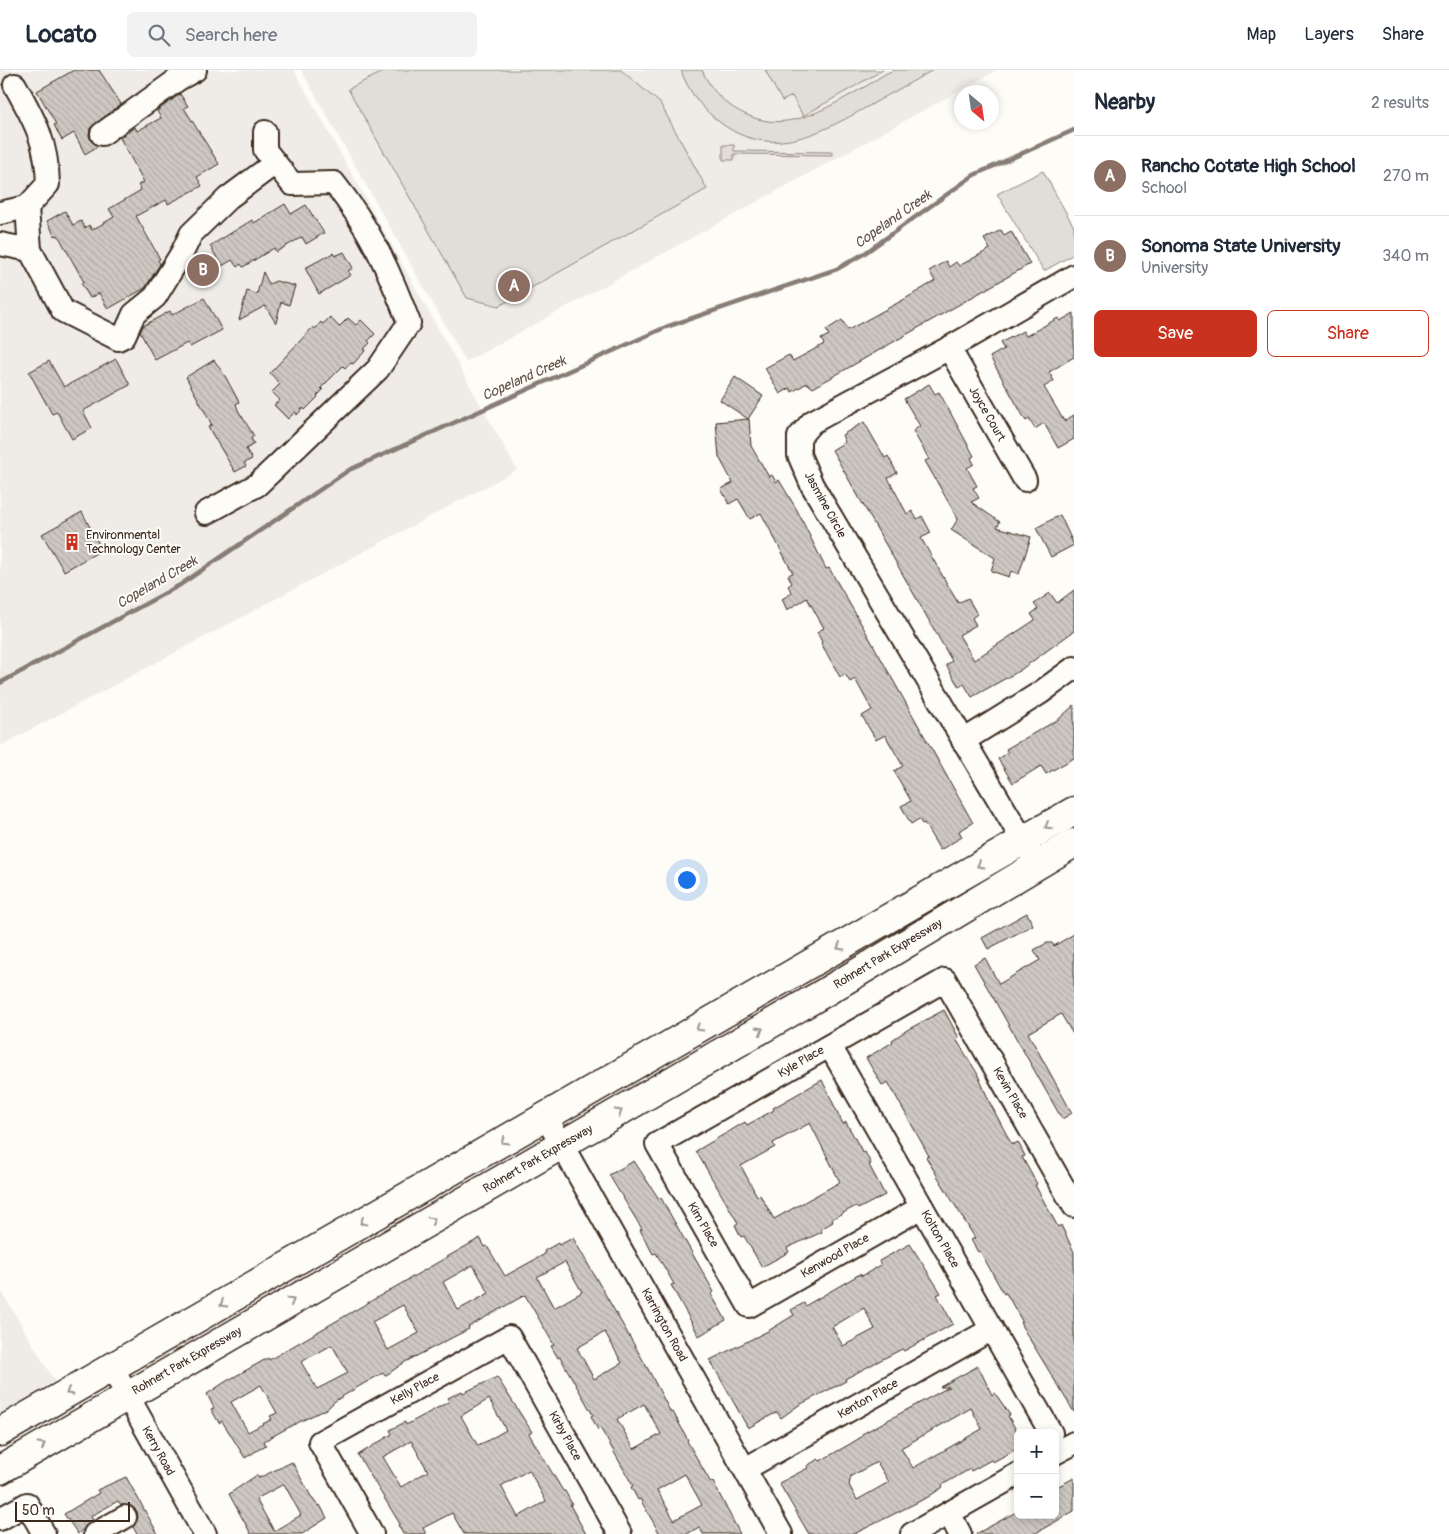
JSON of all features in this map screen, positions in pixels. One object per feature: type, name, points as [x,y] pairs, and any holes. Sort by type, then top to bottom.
[{"type":"main road","points":[[0,1432],[546,1117],[1027,847],[1074,811]]},
{"type":"main road","name":"Rohnert Park Expressway","points":[[0,1470],[562,1145],[1074,843]]},
{"type":"street","points":[[102,134],[177,80],[195,70]]},
{"type":"street","points":[[0,213],[27,207],[48,184],[48,166],[41,132],[16,85]]},
{"type":"street","points":[[206,513],[257,485],[378,370],[409,323],[388,266],[355,209],[334,183],[292,184],[265,150],[265,132]]},
{"type":"street","points":[[27,207],[30,250],[63,311],[118,339],[124,336],[134,314],[155,297],[182,253],[191,234],[228,198],[275,163]]},
{"type":"street","points":[[0,244],[30,250]]},
{"type":"street","name":"Jasmine Circle","points":[[1027,847],[812,485],[799,454],[799,437],[812,422],[949,348],[1074,276]]},
{"type":"street","name":"Joyce Court","points":[[949,348],[1025,480]]},
{"type":"street","points":[[963,741],[1040,693],[1074,668]]},
{"type":"street","name":"Kyle Place","points":[[657,1144],[945,980]]},
{"type":"street","name":"Kevin Place","points":[[945,980],[1074,1206]]},
{"type":"street","name":"Kolton Place","points":[[830,1046],[1050,1429]]},
{"type":"street","name":"Karrington Road","points":[[546,1117],[781,1534]]},
{"type":"street","name":"Kim Place","points":[[657,1144],[749,1306]]},
{"type":"street","name":"Kenwood Place","points":[[749,1306],[922,1207]]},
{"type":"street","name":"Kenton Place","points":[[745,1469],[992,1329]]},
{"type":"street","name":"Kelly Place","points":[[366,1532],[320,1442],[509,1338]]},
{"type":"street","name":"Kirby Place","points":[[509,1338],[620,1534]]},
{"type":"street","name":"Kerry Road","points":[[112,1368],[205,1534]]},
{"type":"street","points":[[912,1534],[1014,1476]]},
{"type":"street","points":[[0,1519],[27,1504],[44,1534]]},
{"type":"street","points":[[948,1513],[960,1534]]},
{"type":"street","points":[[95,1534],[124,1517]]},
{"type":"shaded area","points":[[0,70],[294,70],[517,470],[0,746]]},
{"type":"shaded area","points":[[301,70],[997,70],[970,85],[954,85],[954,94],[466,362]]},
{"type":"shaded area","points":[[387,70],[621,70],[660,103],[707,189],[499,306],[467,298],[348,89]]},
{"type":"shaded area","points":[[681,70],[702,70],[710,85],[732,107],[747,115],[779,122],[794,120],[825,109],[892,71],[933,70],[832,126],[796,139],[778,141],[759,140],[741,135],[722,124],[697,100]]},
{"type":"shaded area","points":[[765,70],[883,70],[803,116],[792,96],[782,101]]},
{"type":"shaded area","points":[[723,145],[734,145],[734,151],[832,152],[832,155],[734,154],[734,160],[723,160]]},
{"type":"shaded area","points":[[1043,171],[1074,227],[1074,254],[1044,271],[997,194]]},
{"type":"shaded area","points":[[0,1289],[57,1385],[0,1418]]},
{"type":"building","points":[[74,70],[99,70],[121,104],[90,128],[89,135],[91,141],[98,146],[85,154],[74,133],[62,140],[54,125],[56,124],[37,91]]},
{"type":"building","points":[[180,94],[188,106],[184,108],[219,164],[197,177],[202,186],[168,204],[166,200],[136,216],[160,259],[158,260],[160,264],[145,288],[108,309],[99,293],[90,298],[81,283],[84,282],[58,235],[55,236],[47,221],[65,211],[73,225],[81,221],[85,228],[89,225],[92,230],[114,217],[109,209],[141,190],[138,185],[144,182],[120,138],[135,127],[137,131],[161,118],[157,111]]},
{"type":"building","points":[[285,204],[291,214],[306,205],[324,233],[306,244],[302,237],[276,252],[274,248],[243,267],[241,264],[237,267],[232,260],[222,266],[210,246],[252,220],[254,223]]},
{"type":"building","points":[[1001,230],[1004,235],[1011,231],[1030,264],[813,388],[807,383],[792,392],[790,388],[780,394],[765,368],[789,355],[793,361],[824,344],[821,339],[829,335],[826,330],[842,320],[848,330],[903,300],[935,281],[929,271],[946,261],[949,267],[956,262],[959,266],[990,249],[984,239]]},
{"type":"building","points":[[344,252],[353,268],[348,271],[351,275],[319,294],[305,268],[333,253],[335,256]]},
{"type":"building","points":[[263,272],[269,284],[276,281],[295,286],[289,305],[281,302],[276,323],[265,306],[239,320],[247,291],[257,294]]},
{"type":"building","points":[[204,298],[222,330],[190,347],[187,343],[155,360],[140,332],[143,326],[170,311],[172,315]]},
{"type":"building","points":[[1074,313],[1074,357],[1049,372],[1054,381],[1044,387],[1064,421],[1074,415],[1074,439],[1058,448],[1044,423],[1035,429],[1029,419],[1026,421],[990,357],[1004,349],[1000,343],[1023,331],[1026,336],[1058,318],[1060,321]]},
{"type":"building","points":[[330,317],[339,327],[348,318],[356,325],[361,320],[375,334],[368,341],[370,343],[364,349],[366,350],[353,364],[351,363],[345,368],[343,366],[321,388],[323,390],[318,397],[305,410],[303,408],[297,415],[295,412],[288,419],[274,405],[280,400],[272,392],[280,384],[270,373],[313,327],[315,329],[321,322],[323,324]]},
{"type":"building","points":[[116,359],[130,385],[83,411],[92,428],[72,439],[57,412],[52,414],[29,372],[49,361],[64,387]]},
{"type":"building","points":[[214,360],[239,402],[236,404],[238,410],[254,436],[251,438],[254,444],[246,449],[252,459],[244,463],[246,466],[235,472],[208,427],[212,425],[186,377]]},
{"type":"building","points":[[735,377],[763,396],[748,419],[720,400]]},
{"type":"building","points":[[929,384],[935,394],[939,392],[974,456],[971,458],[974,464],[967,468],[977,486],[973,488],[979,498],[971,502],[1000,522],[997,527],[1031,537],[1019,574],[1011,571],[1009,577],[991,571],[995,558],[951,530],[958,519],[925,461],[929,459],[913,431],[920,426],[904,399]]},
{"type":"building","points":[[749,419],[751,446],[769,477],[772,475],[776,482],[779,480],[797,510],[826,569],[829,568],[973,823],[959,831],[962,837],[940,850],[924,823],[922,824],[919,819],[911,824],[901,806],[911,801],[894,771],[903,766],[885,735],[876,740],[862,716],[872,710],[855,679],[850,682],[845,674],[840,677],[821,643],[817,632],[824,628],[807,598],[787,610],[782,599],[792,593],[788,586],[792,583],[788,575],[793,573],[761,513],[750,519],[738,499],[729,504],[721,489],[733,483],[719,457],[716,422]]},
{"type":"building","points":[[864,422],[885,458],[888,456],[897,473],[888,478],[907,514],[912,511],[917,519],[922,516],[931,533],[921,538],[958,603],[968,598],[977,614],[972,618],[976,625],[959,635],[974,660],[1035,620],[1031,614],[1038,609],[1034,604],[1050,593],[1057,603],[1074,590],[1074,631],[1019,671],[972,697],[964,684],[959,687],[946,665],[952,661],[832,450],[845,442],[842,435]]},
{"type":"building","name":"Environmental Technology Center","points":[[82,512],[102,550],[64,571],[42,534]]},
{"type":"building","points":[[1060,515],[1074,545],[1051,557],[1036,528]]},
{"type":"building","points":[[1074,705],[1074,758],[1046,774],[1041,766],[1013,783],[998,759],[1008,753],[1006,749],[1059,719]]},
{"type":"building","points":[[1027,913],[1033,925],[988,949],[982,938]]},
{"type":"building","points":[[1074,934],[1074,1036],[1061,1014],[1028,1033],[1072,1113],[1062,1119],[974,964],[985,958],[999,984],[1040,960],[1034,950],[1047,943],[1052,943],[1054,946]]},
{"type":"building","points":[[944,1010],[959,1038],[956,1039],[977,1073],[1012,1145],[1018,1142],[1025,1156],[1022,1157],[1037,1184],[1035,1185],[1058,1227],[1061,1225],[1074,1252],[1074,1412],[1021,1325],[1022,1321],[1006,1293],[1004,1294],[980,1251],[978,1252],[971,1240],[975,1238],[926,1157],[929,1156],[888,1082],[882,1085],[866,1058],[893,1042],[892,1040],[907,1030]]},
{"type":"building","points":[[822,1080],[843,1124],[846,1122],[863,1153],[865,1152],[871,1164],[869,1165],[885,1195],[858,1209],[856,1206],[832,1219],[833,1222],[821,1229],[822,1232],[787,1248],[789,1252],[762,1267],[744,1236],[741,1237],[735,1225],[738,1223],[696,1151],[745,1122],[747,1125],[774,1110],[773,1108]],"holes":[[[810,1123],[840,1182],[774,1219],[760,1195],[757,1196],[741,1166],[775,1147],[773,1143]]]},
{"type":"building","points":[[634,1161],[659,1199],[661,1198],[714,1292],[711,1294],[726,1320],[699,1336],[671,1285],[674,1284],[656,1253],[653,1254],[640,1230],[642,1229],[609,1175]]},
{"type":"building","points":[[480,1238],[505,1276],[545,1254],[544,1251],[558,1243],[559,1245],[573,1238],[671,1413],[673,1412],[711,1483],[713,1482],[740,1534],[703,1534],[699,1527],[687,1534],[660,1534],[640,1499],[638,1500],[631,1487],[633,1486],[605,1436],[600,1428],[598,1430],[591,1416],[593,1415],[560,1357],[558,1358],[551,1346],[554,1345],[525,1295],[468,1327],[469,1329],[405,1362],[385,1376],[383,1373],[363,1384],[335,1401],[328,1408],[264,1441],[266,1445],[245,1458],[222,1421],[219,1423],[211,1409],[214,1408],[207,1394],[268,1358],[269,1360]],"holes":[[[565,1262],[582,1292],[554,1308],[537,1277]],[[473,1265],[489,1293],[458,1310],[443,1282]],[[403,1305],[419,1333],[388,1350],[372,1322]],[[605,1332],[622,1363],[594,1379],[577,1348]],[[332,1345],[348,1373],[317,1389],[301,1362]],[[261,1385],[277,1413],[270,1416],[272,1419],[248,1432],[231,1402]],[[644,1404],[661,1434],[634,1449],[617,1419]],[[685,1474],[702,1505],[674,1520],[657,1490]]]},
{"type":"building","points":[[910,1244],[941,1293],[937,1295],[953,1324],[904,1351],[902,1349],[845,1379],[846,1381],[799,1405],[781,1418],[777,1412],[748,1428],[710,1360],[768,1331],[794,1315],[791,1310],[804,1303],[805,1306],[860,1274],[862,1276],[881,1265],[879,1261]],"holes":[[[864,1308],[875,1329],[843,1346],[832,1327]]]},
{"type":"building","points":[[978,1366],[992,1395],[995,1393],[1010,1415],[1008,1416],[1016,1429],[1014,1429],[1014,1450],[993,1462],[991,1460],[971,1471],[970,1469],[942,1485],[943,1487],[928,1497],[854,1534],[809,1534],[779,1483],[808,1468],[807,1466],[818,1459],[820,1461],[850,1444],[863,1436],[862,1434],[949,1387],[940,1387]],"holes":[[[971,1408],[982,1429],[913,1468],[901,1448]],[[877,1462],[889,1482],[857,1500],[849,1485],[851,1476]]]},
{"type":"building","points":[[497,1377],[532,1432],[529,1434],[563,1491],[565,1491],[572,1504],[570,1505],[586,1534],[464,1534],[452,1513],[423,1528],[426,1534],[403,1534],[398,1525],[400,1524],[358,1455],[392,1434],[390,1430],[405,1422],[406,1425],[450,1401],[448,1398],[462,1391],[463,1393]],"holes":[[[489,1399],[506,1430],[478,1446],[461,1416]],[[411,1441],[428,1471],[401,1487],[383,1457]],[[529,1470],[546,1501],[518,1517],[501,1486]]]},
{"type":"building","points":[[292,1462],[312,1498],[318,1506],[320,1505],[327,1518],[302,1534],[251,1534],[229,1494],[257,1475],[259,1478]],"holes":[[[284,1484],[301,1515],[274,1531],[256,1499]]]},
{"type":"building","points":[[126,1477],[158,1534],[137,1534],[133,1527],[138,1518],[137,1511],[131,1506],[121,1505],[118,1501],[91,1516],[93,1520],[78,1534],[64,1514],[99,1493],[97,1490]]},
{"type":"building","points":[[1074,1478],[1074,1511],[1034,1534],[976,1534],[1014,1513],[1014,1519],[1059,1519],[1059,1486]]},
{"type":"waterway","name":"Copeland Creek","points":[[0,683],[180,585],[349,470],[666,327],[837,269],[865,253],[974,175],[1074,130]]},
{"type":"place","name":"Sonoma State University","points":[[203,270]]},
{"type":"place","name":"Rancho Cotate High School","points":[[514,286]]},
{"type":"place","name":"Environmental Technology Center","points":[[72,542]]}]
